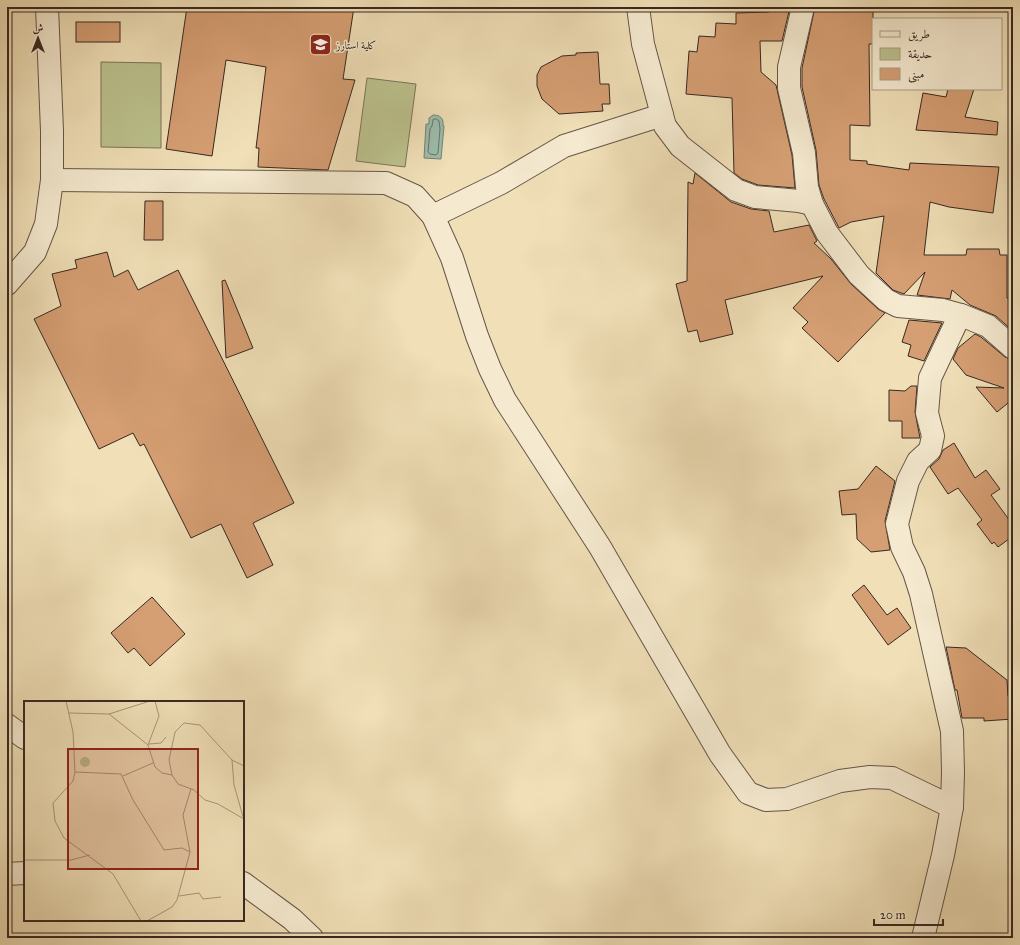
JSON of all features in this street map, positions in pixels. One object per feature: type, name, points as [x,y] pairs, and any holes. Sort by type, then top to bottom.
[{"type":"street","points":[[7,284],[35,252],[46,224],[52,180],[52,132],[47,7]]},
{"type":"street","points":[[638,7],[643,44],[665,126],[680,146],[736,190],[755,197],[798,201],[812,204]]},
{"type":"street","points":[[803,7],[789,67],[789,88],[804,153],[807,186],[812,204],[827,233],[859,275],[886,300],[898,306],[943,310],[962,315],[988,326],[1013,348]]},
{"type":"street","points":[[432,216],[501,183],[564,146],[662,115]]},
{"type":"street","points":[[52,180],[386,183],[415,196],[432,216],[452,258],[479,343],[505,400],[600,547],[720,754],[748,792],[766,800],[787,799],[840,781],[870,777],[892,778],[952,807]]},
{"type":"street","points":[[923,938],[952,807],[952,731],[921,594],[914,572],[902,547],[897,524],[908,481],[918,461],[930,450],[933,436],[928,413],[930,378],[956,323],[962,315]]},
{"type":"street","points":[[7,725],[24,737]]},
{"type":"street","points":[[7,874],[24,873]]},
{"type":"street","points":[[244,884],[292,919],[312,938]]},
{"type":"green space","points":[[101,62],[161,63],[161,148],[101,147]]},
{"type":"green space","points":[[367,78],[416,84],[405,167],[356,161]]},
{"type":"water","points":[[433,115],[441,118],[444,126],[441,159],[424,158],[426,124],[429,124],[429,118]]},
{"type":"building","points":[[187,7],[354,7],[343,79],[355,80],[328,170],[258,167],[259,148],[256,148],[266,67],[226,60],[212,156],[166,149]]},
{"type":"building","points":[[770,7],[790,7],[782,41],[760,41],[761,72],[776,85],[792,155],[795,188],[758,185],[742,179],[734,173],[732,98],[686,94],[689,51],[697,52],[699,36],[715,37],[716,23],[736,24],[736,13],[769,12]]},
{"type":"building","points":[[815,7],[873,7],[872,44],[869,44],[870,126],[850,125],[850,160],[867,161],[867,164],[909,170],[910,163],[999,167],[993,213],[949,207],[930,202],[924,255],[966,255],[967,249],[999,249],[1000,255],[1007,255],[1007,298],[1013,299],[1013,331],[996,316],[970,305],[952,290],[950,299],[917,295],[925,272],[904,294],[893,290],[876,273],[884,216],[851,222],[839,228],[824,199],[819,185],[816,150],[802,87],[802,68]]},
{"type":"building","points":[[76,22],[120,22],[120,42],[76,42]]},
{"type":"building","points":[[598,52],[600,84],[609,84],[610,104],[602,104],[603,111],[559,114],[542,99],[537,86],[537,75],[541,67],[562,56],[576,55],[576,53]]},
{"type":"building","points":[[948,90],[974,90],[965,117],[998,122],[997,135],[916,130],[923,93],[946,97]]},
{"type":"building","points":[[695,173],[731,202],[751,209],[769,211],[774,232],[809,225],[817,241],[814,243],[831,259],[851,284],[878,309],[885,313],[838,362],[802,328],[808,322],[793,308],[823,276],[725,300],[733,334],[700,342],[697,330],[688,332],[676,284],[687,281],[688,182],[693,184]]},
{"type":"building","points":[[145,201],[163,201],[163,240],[144,240]]},
{"type":"building","points":[[107,252],[114,277],[128,270],[138,290],[178,270],[294,503],[253,523],[273,565],[247,578],[221,524],[191,538],[144,444],[140,446],[133,433],[99,449],[34,319],[61,306],[52,274],[77,268],[75,260]]},
{"type":"building","points":[[225,280],[253,348],[226,358],[222,281]]},
{"type":"building","points":[[909,320],[942,323],[924,361],[908,356],[911,345],[902,342]]},
{"type":"building","points":[[975,334],[981,337],[1005,357],[1013,360],[1013,399],[997,412],[976,387],[1004,388],[966,375],[953,359],[958,348]]},
{"type":"building","points":[[911,386],[917,386],[915,412],[920,438],[902,438],[902,421],[889,421],[889,390],[905,391]]},
{"type":"building","points":[[954,443],[975,478],[986,470],[1000,489],[991,495],[1013,525],[1013,536],[998,547],[994,542],[992,544],[977,524],[982,520],[958,488],[948,494],[930,467],[939,459],[943,450]]},
{"type":"building","points":[[876,466],[895,481],[885,521],[890,550],[871,552],[857,539],[856,514],[842,515],[839,491],[858,489]]},
{"type":"building","points":[[864,585],[887,615],[897,608],[911,628],[888,645],[852,595]]},
{"type":"building","points":[[152,597],[185,634],[150,666],[134,648],[128,653],[111,633]]},
{"type":"building","points":[[946,647],[966,648],[1007,680],[1008,696],[1013,696],[1013,719],[984,721],[984,718],[962,718],[957,690],[955,690]]},
{"type":"place","name":"كلية استارز","points":[[321,45]]}]
